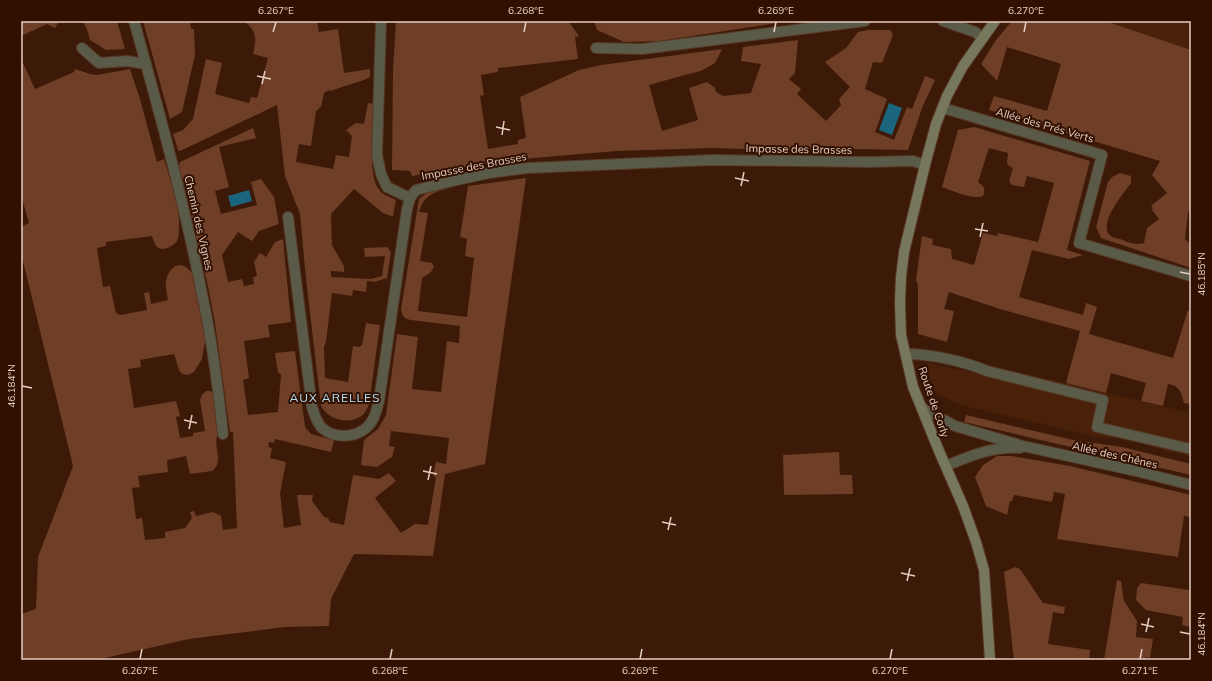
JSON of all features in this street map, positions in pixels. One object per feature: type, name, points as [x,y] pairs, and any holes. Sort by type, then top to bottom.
[{"type":"street","name":"Chemin des Vignes","points":[[134,21],[172,160],[203,295],[217,377],[223,434]]},
{"type":"street","points":[[288,217],[312,407],[321,427],[331,433],[342,435],[356,434],[365,429],[373,420],[379,401],[407,209],[410,198],[387,187],[381,174],[377,155],[381,21]]},
{"type":"street","points":[[596,48],[642,49],[865,21]]},
{"type":"street","points":[[943,21],[974,32],[982,38]]},
{"type":"street","name":"Route de Corly","points":[[990,660],[984,570],[976,542],[914,386],[901,335],[900,302],[904,252],[934,130],[963,66],[995,21]]},
{"type":"street","points":[[82,48],[99,62],[127,61],[146,64]]},
{"type":"street","name":"Allée des Prés Verts","points":[[943,108],[1102,155],[1079,243],[1191,276]]},
{"type":"street","name":"Impasse des Brasses","points":[[410,198],[416,190],[427,186],[489,173],[528,168],[713,160],[870,162],[913,161],[925,165]]},
{"type":"street","points":[[906,354],[918,354],[971,365],[987,371],[1103,400],[1097,427],[1191,449]]},
{"type":"street","name":"Allée des Chênes","points":[[922,408],[955,426],[1034,448],[1191,485]]},
{"type":"street","name":"Allée des Chênes","points":[[946,466],[966,457],[991,450],[1016,447],[1034,448]]},
{"type":"shaded area","points":[[21,21],[59,21],[55,28],[47,24],[21,36]]},
{"type":"shaded area","points":[[81,21],[117,21],[125,49],[106,50],[90,40],[86,27]]},
{"type":"shaded area","points":[[143,21],[190,21],[191,29],[194,29],[195,55],[182,112],[170,119]]},
{"type":"shaded area","points":[[244,21],[317,21],[319,32],[338,29],[344,73],[370,69],[370,77],[324,93],[321,107],[316,111],[311,146],[299,144],[296,162],[333,169],[336,155],[349,157],[352,136],[346,130],[356,123],[364,124],[368,103],[373,104],[373,172],[379,190],[396,200],[393,216],[383,213],[354,189],[331,214],[332,245],[344,266],[344,272],[331,271],[331,277],[371,279],[382,276],[385,256],[365,257],[364,248],[387,247],[391,252],[387,278],[374,282],[367,281],[366,292],[353,290],[352,296],[332,293],[326,342],[324,347],[325,378],[348,382],[353,346],[359,347],[362,345],[366,323],[380,325],[369,404],[367,410],[360,417],[355,419],[338,419],[324,411],[321,406],[300,214],[285,176],[277,105],[180,151],[178,150],[173,134],[183,130],[193,119],[206,59],[222,63],[215,94],[249,103],[251,97],[257,98],[268,58],[253,54],[255,44],[254,32]]},
{"type":"shaded area","points":[[396,21],[568,21],[579,36],[575,37],[578,59],[498,68],[498,72],[481,75],[484,95],[480,96],[488,149],[518,144],[518,140],[526,138],[520,97],[579,70],[601,65],[722,49],[715,63],[701,71],[649,85],[662,131],[698,120],[689,88],[707,82],[715,88],[716,92],[723,96],[751,93],[761,64],[741,61],[743,47],[798,40],[795,73],[789,79],[801,89],[797,94],[826,121],[841,105],[839,99],[850,87],[825,62],[846,48],[858,32],[867,30],[890,30],[893,35],[882,63],[873,62],[865,89],[887,99],[875,132],[894,140],[907,107],[912,109],[925,76],[935,80],[922,108],[908,150],[787,150],[711,148],[616,151],[534,158],[412,176],[410,171],[392,170],[393,71]]},
{"type":"shaded area","points":[[594,21],[790,21],[660,41],[624,42],[597,30]]},
{"type":"shaded area","points":[[1012,21],[1105,21],[1191,50],[1191,209],[1188,212],[1185,239],[1191,245],[1191,268],[1101,238],[1096,227],[1108,182],[1112,177],[1120,173],[1131,176],[1131,183],[1109,217],[1107,231],[1114,238],[1135,244],[1144,243],[1147,228],[1159,219],[1152,210],[1153,208],[1151,206],[1167,193],[1152,175],[1160,161],[989,110],[994,96],[1047,111],[1061,64],[1007,47],[997,81],[981,64],[996,40]]},
{"type":"shaded area","points":[[1105,21],[1191,21],[1191,50]]},
{"type":"shaded area","points":[[21,59],[35,89],[74,72],[75,69],[97,75],[130,69],[140,99],[157,162],[164,159],[174,192],[178,209],[179,233],[178,239],[172,246],[165,249],[157,247],[152,236],[106,242],[106,246],[97,248],[103,287],[110,286],[116,313],[120,315],[147,310],[144,293],[149,292],[151,304],[168,300],[166,283],[170,271],[176,266],[180,265],[188,269],[192,273],[206,337],[202,359],[194,372],[188,375],[182,374],[179,370],[174,354],[140,360],[141,367],[128,369],[134,408],[176,401],[180,416],[176,417],[180,438],[193,436],[193,433],[205,431],[200,400],[206,391],[214,393],[218,434],[216,443],[218,463],[216,467],[212,471],[190,474],[186,456],[167,460],[168,472],[138,476],[140,487],[132,488],[136,519],[142,518],[145,540],[165,538],[165,532],[185,528],[192,518],[190,512],[194,511],[196,516],[213,512],[221,516],[223,530],[237,528],[233,432],[230,432],[215,323],[208,286],[179,166],[180,162],[253,128],[256,138],[219,147],[229,187],[215,191],[221,214],[257,205],[251,182],[261,179],[274,197],[279,224],[259,231],[252,241],[238,232],[222,255],[228,282],[242,279],[244,286],[254,284],[253,277],[257,276],[254,262],[260,253],[266,257],[275,242],[283,239],[291,322],[268,325],[270,337],[244,341],[249,378],[243,380],[248,415],[278,412],[281,374],[278,373],[275,353],[295,351],[305,427],[311,434],[334,440],[331,452],[275,439],[274,443],[269,442],[268,447],[272,448],[270,458],[286,462],[280,493],[284,528],[301,525],[297,495],[313,495],[312,501],[324,517],[328,518],[330,522],[344,525],[353,475],[379,479],[389,473],[396,481],[375,498],[401,533],[415,524],[428,525],[436,477],[433,476],[436,462],[446,464],[449,438],[391,431],[389,446],[395,447],[392,457],[377,467],[361,465],[364,440],[378,429],[386,415],[397,334],[418,337],[412,389],[441,392],[447,341],[459,343],[460,326],[409,320],[402,314],[401,309],[419,199],[429,191],[449,188],[430,195],[424,201],[419,212],[428,213],[420,261],[432,263],[434,267],[431,272],[422,278],[418,311],[467,317],[474,258],[465,256],[467,239],[460,237],[468,186],[526,178],[485,464],[445,474],[433,556],[354,554],[331,599],[329,626],[285,627],[189,639],[96,660],[21,660],[21,614],[36,609],[38,557],[73,466],[21,253],[21,227],[29,223],[21,195]]},
{"type":"shaded area","points":[[974,127],[1090,161],[1067,250],[1083,255],[1069,259],[1032,250],[1019,297],[1083,315],[1086,303],[1097,307],[1089,334],[1173,358],[1188,310],[1191,311],[1191,404],[1184,403],[1178,388],[1168,384],[1163,406],[1141,401],[1146,383],[1111,373],[1106,393],[1066,383],[1080,331],[1000,309],[949,292],[944,309],[954,311],[947,342],[918,334],[918,285],[916,280],[922,236],[933,239],[932,245],[951,249],[952,259],[974,265],[983,233],[997,236],[998,233],[1038,242],[1054,183],[1027,176],[1024,187],[1012,185],[1009,181],[1013,168],[1009,166],[1007,162],[1008,153],[989,148],[978,182],[984,188],[983,196],[969,196],[942,187],[958,130]]},
{"type":"shaded area","points":[[927,363],[972,372],[989,365],[1191,413],[1191,457],[1125,439],[1097,437],[964,406],[936,394],[926,368]]},
{"type":"shaded area","points":[[966,415],[1073,440],[1122,447],[1191,464],[1191,475],[964,422]]},
{"type":"shaded area","points":[[839,452],[840,475],[852,475],[853,494],[784,495],[783,455]]},
{"type":"shaded area","points":[[997,456],[1012,456],[1070,466],[1191,495],[1191,517],[1184,516],[1178,557],[1057,539],[1065,494],[1054,492],[1052,502],[1014,495],[1012,501],[1010,501],[1007,515],[986,506],[975,477],[983,465]]},
{"type":"shaded area","points":[[1015,567],[1020,569],[1043,603],[1065,607],[1064,614],[1053,612],[1048,644],[1090,650],[1089,660],[1014,660],[1004,572]]},
{"type":"shaded area","points":[[1117,580],[1121,581],[1124,601],[1137,621],[1136,637],[1153,639],[1150,658],[1146,657],[1146,660],[1104,660]]},
{"type":"shaded area","points":[[1141,583],[1189,590],[1191,593],[1191,627],[1182,625],[1183,617],[1146,610],[1136,600],[1137,588]]},
{"type":"water","points":[[889,103],[902,108],[892,135],[879,130]]},
{"type":"water","points":[[249,190],[252,201],[231,207],[228,196]]},
{"type":"district","name":"AUX ARELLES","points":[[335,397]]}]
